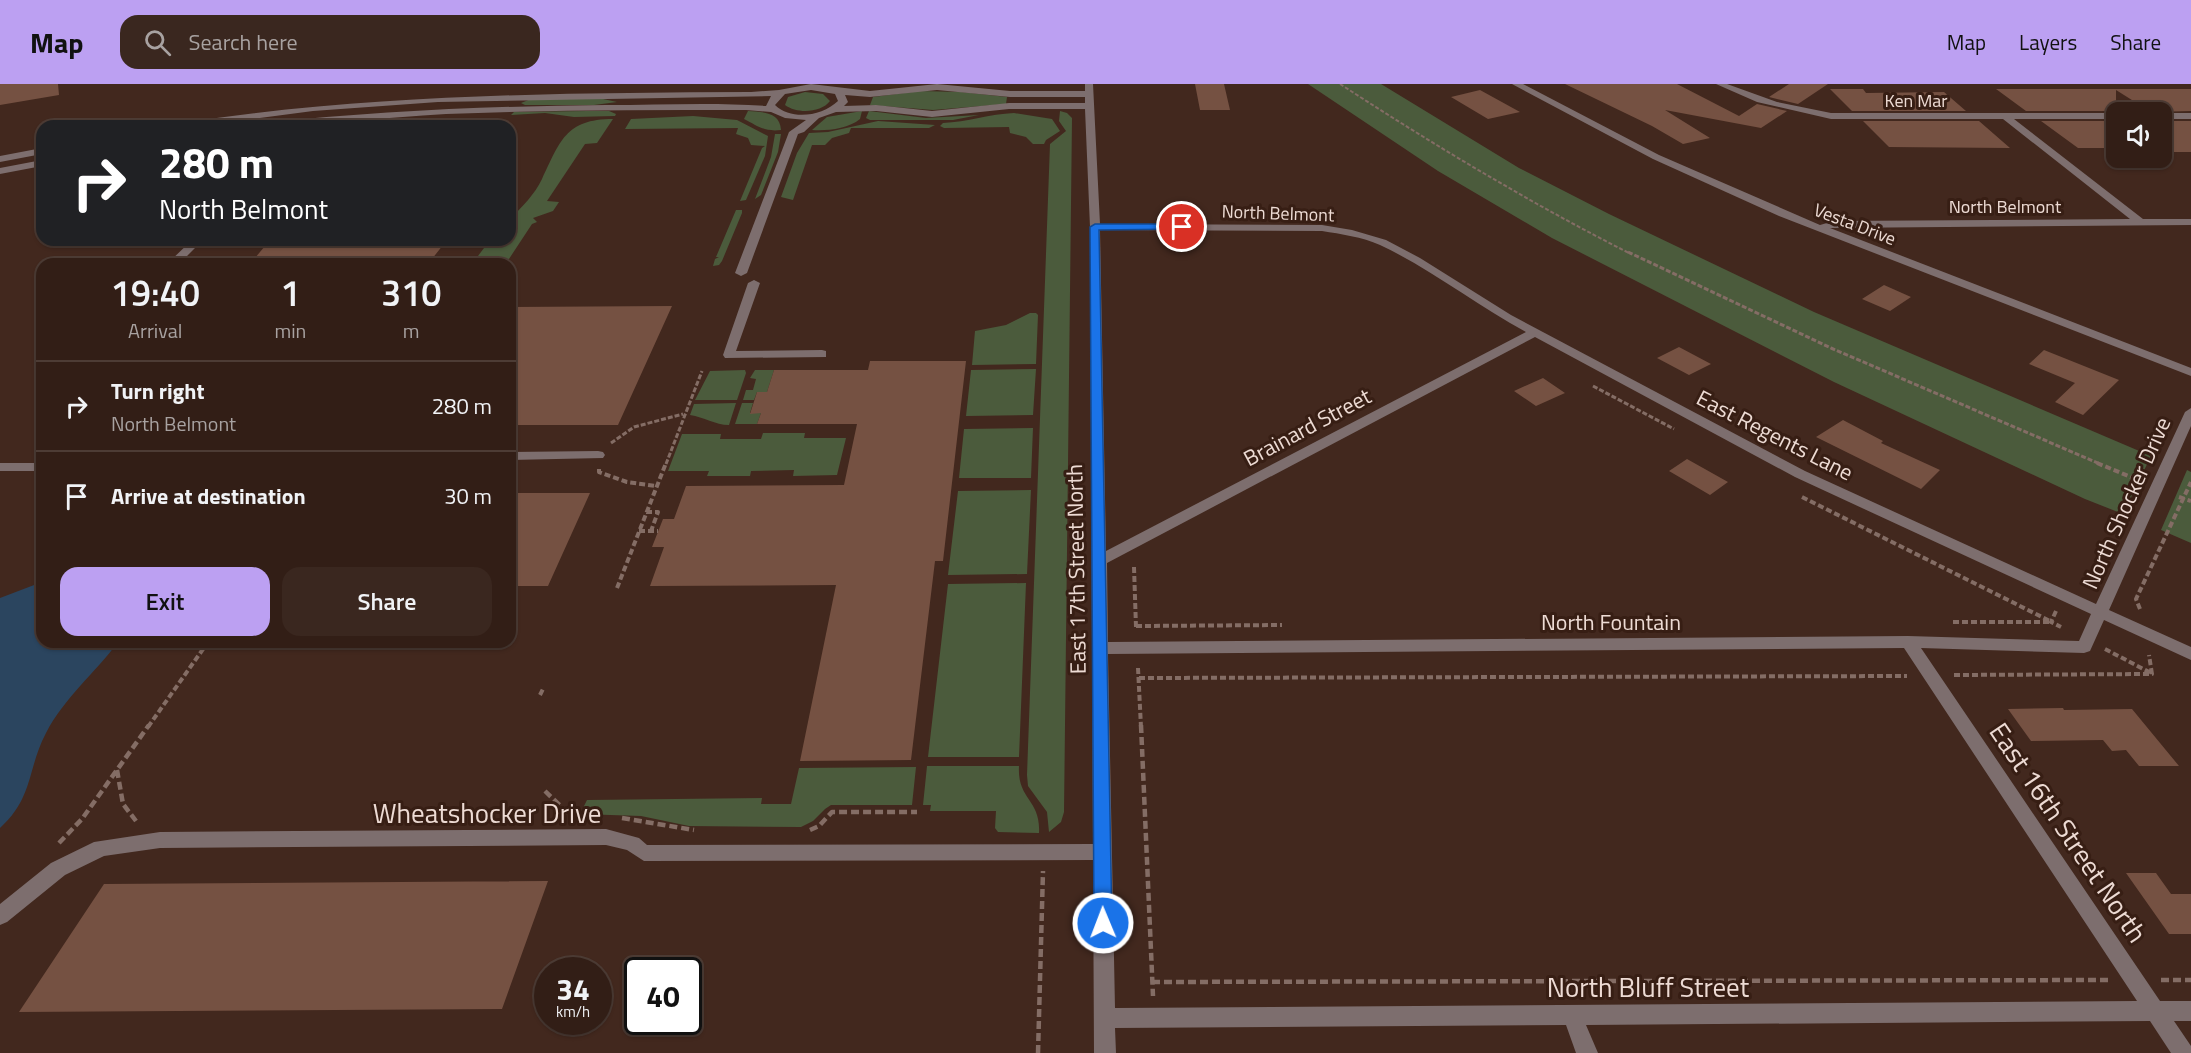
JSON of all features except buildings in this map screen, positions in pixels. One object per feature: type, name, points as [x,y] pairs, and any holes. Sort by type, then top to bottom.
[{"type":"street","points":[[637,96],[645,84]]},
{"type":"street","name":"Vesta Drive","points":[[1516,84],[1656,157],[1819,228],[2191,372]]},
{"type":"street","name":"Ken Mar","points":[[1720,84],[1755,99],[1785,108],[1831,116],[2106,116]]},
{"type":"street","points":[[456,110],[475,85]]},
{"type":"street","points":[[486,109],[503,85]]},
{"type":"street","points":[[228,120],[358,104],[463,98],[751,96],[812,87],[838,92],[870,94],[937,87],[1010,94],[1090,95]]},
{"type":"street","points":[[835,109],[843,98],[838,92]]},
{"type":"street","points":[[773,109],[771,101],[781,93]]},
{"type":"street","points":[[325,120],[486,109],[746,107],[773,109],[784,115],[817,115],[835,109],[876,108],[932,114],[1090,95]]},
{"type":"street","name":"East 17th Street North","points":[[1090,95],[1095,227],[1105,1053]]},
{"type":"street","points":[[286,120],[290,112]]},
{"type":"street","points":[[784,115],[790,129],[794,132]]},
{"type":"street","points":[[794,132],[801,130],[817,115]]},
{"type":"street","points":[[2172,116],[2191,116]]},
{"type":"street","points":[[2006,117],[2140,222]]},
{"type":"street","points":[[741,273],[794,132]]},
{"type":"street","points":[[0,159],[36,152]]},
{"type":"street","points":[[0,171],[36,164]]},
{"type":"street","name":"North Belmont","points":[[1819,228],[1834,224],[2191,222]]},
{"type":"street","name":"North Belmont","points":[[1095,227],[1322,228],[1352,233]]},
{"type":"street","name":"East Regents Lane","points":[[1352,233],[1382,242],[1416,260],[1535,332],[1800,474],[2191,654]]},
{"type":"street","points":[[179,258],[192,246]]},
{"type":"street","points":[[754,283],[729,355],[822,354]]},
{"type":"street","name":"Brainard Street","points":[[1099,561],[1535,332]]},
{"type":"street","name":"North Shocker Drive","points":[[2101,612],[2191,412]]},
{"type":"street","points":[[516,456],[598,455]]},
{"type":"street","points":[[0,467],[36,467]]},
{"type":"street","name":"North Fountain","points":[[1100,648],[1908,642],[2084,647],[2101,612]]},
{"type":"street","name":"East 16th Street North","points":[[1908,642],[2183,1053]]},
{"type":"street","name":"Wheatshocker Drive","points":[[0,916],[58,869],[101,848],[160,840],[606,837],[632,844],[644,853],[1101,852]]},
{"type":"street","name":"North Bluff Street","points":[[1105,1017],[2191,1011]]},
{"type":"street","points":[[1572,1015],[1587,1053]]},
{"type":"path","points":[[1340,84],[1480,171],[1648,261],[1868,364],[2138,480]]},
{"type":"path","points":[[617,588],[702,371]]},
{"type":"path","points":[[656,486],[630,484],[599,472],[598,455],[628,430],[684,414]]},
{"type":"path","points":[[2180,497],[2191,501]]},
{"type":"path","points":[[646,512],[658,512],[651,531]]},
{"type":"path","points":[[639,531],[658,531]]},
{"type":"path","points":[[1134,567],[1136,626]]},
{"type":"path","points":[[55,846],[82,819],[204,648]]},
{"type":"path","points":[[1138,668],[1153,999]]},
{"type":"path","points":[[540,695],[543,689]]},
{"type":"path","points":[[117,770],[123,804],[136,821]]},
{"type":"path","points":[[545,791],[567,814],[576,816]]},
{"type":"path","points":[[805,830],[819,826],[832,812],[917,812]]},
{"type":"path","points":[[611,819],[650,821],[699,831]]},
{"type":"path","points":[[1038,1053],[1044,852]]},
{"type":"path","points":[[1152,982],[2191,980]]},
{"type":"green space","points":[[1308,84],[1381,84],[1519,168],[1609,214],[1814,312],[2151,456],[2123,514],[2085,499],[1834,382],[1552,238],[1438,171]]},
{"type":"green space","points":[[920,91],[961,92],[1007,97],[1006,104],[933,110],[870,105],[873,97]]},
{"type":"green space","points":[[805,92],[823,94],[830,101],[821,108],[809,111],[796,110],[785,105],[788,97]]},
{"type":"green space","points":[[531,99],[603,99],[617,102],[594,105],[525,105],[521,103]]},
{"type":"green space","points":[[609,111],[616,114],[615,116],[574,117],[545,113],[511,115],[514,112]]},
{"type":"green space","points":[[748,111],[774,116],[781,130],[766,129],[744,119]]},
{"type":"green space","points":[[862,111],[860,119],[850,125],[831,130],[812,130],[827,117]]},
{"type":"green space","points":[[869,111],[926,118],[979,115],[953,120],[870,120],[866,118]]},
{"type":"green space","points":[[1060,111],[1072,118],[1064,812],[1061,822],[1049,832],[1047,812],[1028,786],[1027,775],[1050,144],[1066,131],[1059,121]]},
{"type":"green space","points":[[1014,113],[1052,119],[1060,131],[1046,140],[1044,144],[1033,144],[1026,137],[1010,133],[1009,127],[944,128],[940,126],[943,123]]},
{"type":"green space","points":[[693,116],[737,120],[768,136],[765,156],[746,200],[740,201],[762,148],[765,146],[751,145],[748,138],[736,134],[738,128],[625,129],[631,119]]},
{"type":"green space","points":[[613,119],[597,143],[585,144],[547,201],[559,202],[553,211],[533,218],[537,222],[532,224],[510,258],[476,258],[486,246],[516,246],[516,213],[536,190],[560,144],[574,128],[597,120]]},
{"type":"green space","points":[[878,121],[935,125],[929,128],[851,128],[849,133],[832,138],[825,145],[812,145],[793,200],[781,197],[797,153],[809,133],[828,132]]},
{"type":"green space","points":[[775,134],[781,134],[778,152],[761,195],[755,199],[771,157]]},
{"type":"green space","points":[[736,210],[742,210],[742,213],[722,261],[719,265],[713,266],[715,259],[719,257],[716,257]]},
{"type":"green space","points":[[1030,313],[1038,315],[1036,364],[972,365],[975,331],[1006,325]]},
{"type":"green space","points":[[1036,369],[1033,415],[966,416],[971,370]]},
{"type":"green space","points":[[745,370],[737,400],[695,400],[710,371]]},
{"type":"green space","points":[[755,370],[774,370],[767,392],[757,392],[754,400],[743,400],[746,390],[753,390],[756,379],[750,378]]},
{"type":"green space","points":[[736,403],[729,425],[690,415],[694,404]]},
{"type":"green space","points":[[742,403],[753,403],[750,413],[761,413],[757,424],[735,424]]},
{"type":"green space","points":[[1033,428],[1031,478],[959,478],[964,429]]},
{"type":"green space","points":[[763,433],[805,433],[804,438],[846,438],[837,475],[793,476],[794,470],[751,471],[750,476],[707,476],[709,471],[668,471],[682,434],[721,434],[720,439],[761,439]]},
{"type":"green space","points":[[2187,470],[2191,472],[2191,543],[2161,530]]},
{"type":"green space","points":[[1031,490],[1027,574],[948,575],[958,491]]},
{"type":"green space","points":[[1026,583],[1019,757],[928,757],[948,584]]},
{"type":"green space","points":[[927,766],[1019,766],[1022,786],[1039,822],[1039,833],[998,832],[995,828],[996,811],[930,811],[931,805],[923,805]]},
{"type":"green space","points":[[916,767],[912,805],[831,805],[813,821],[801,827],[689,826],[641,816],[580,814],[587,800],[762,798],[761,804],[791,804],[799,768]]},
{"type":"water","points":[[36,584],[36,648],[113,648],[53,720],[40,746],[19,805],[0,828],[0,598]]},
{"type":"route","points":[[1103,923],[1095,227],[1182,227]]}]
